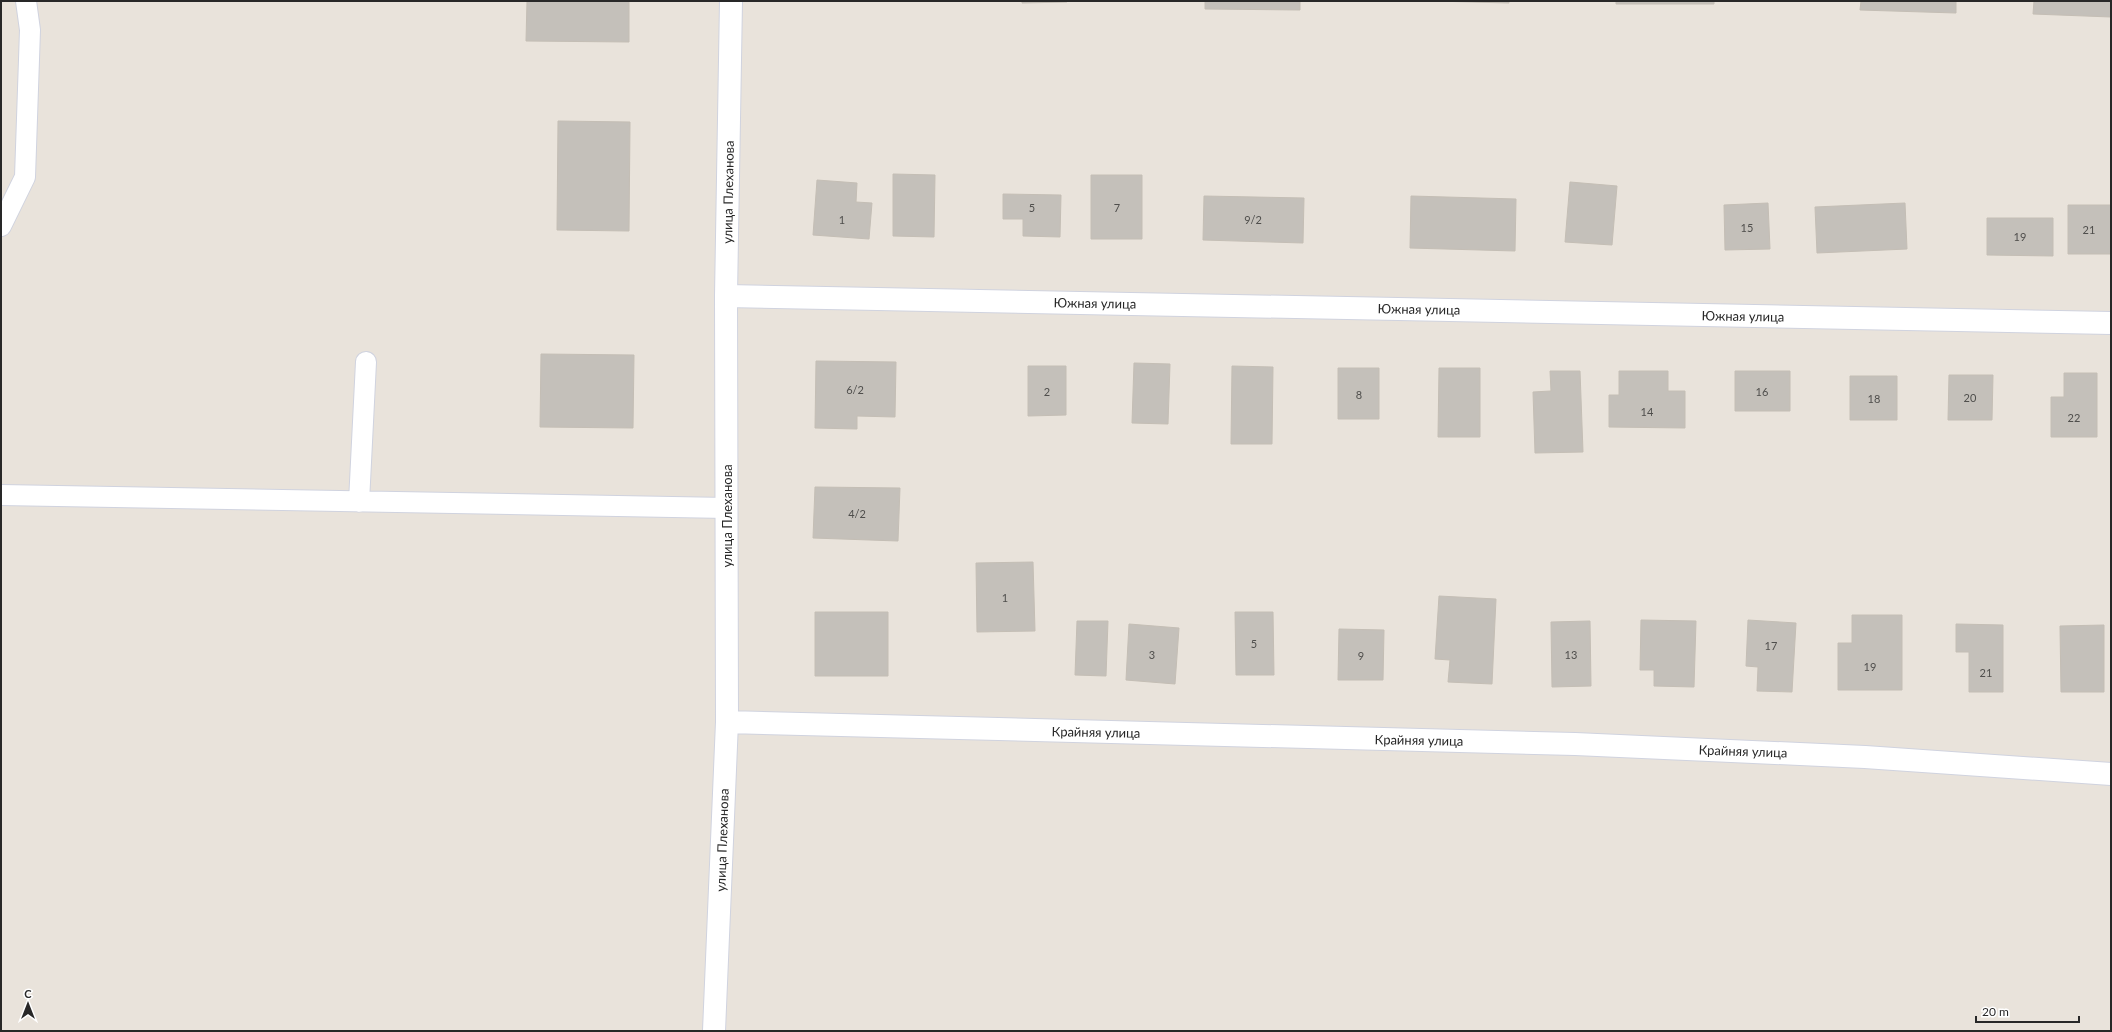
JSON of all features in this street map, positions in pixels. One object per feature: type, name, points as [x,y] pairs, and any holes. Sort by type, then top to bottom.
[{"type":"street","name":"улица Плеханова","points":[[714,1031],[727,722],[726,296],[731,1]]},
{"type":"street","name":"Южная улица","points":[[726,296],[2111,323]]},
{"type":"street","name":"Крайняя улица","points":[[727,722],[1575,744],[1865,757],[2111,774]]},
{"type":"lane","points":[[1,226],[26,177],[30,30],[26,1]]},
{"type":"lane","points":[[359,502],[366,362]]},
{"type":"lane","points":[[1,496],[727,508]]},
{"type":"building","points":[[527,1],[629,1],[629,42],[526,41]]},
{"type":"building","points":[[1022,1],[1067,1],[1067,2],[1022,3]]},
{"type":"building","points":[[1205,1],[1300,1],[1300,10],[1205,9]]},
{"type":"building","points":[[1434,1],[1509,1],[1509,3]]},
{"type":"building","points":[[1616,1],[1714,1],[1714,4],[1616,4]]},
{"type":"building","points":[[1861,1],[1956,1],[1956,13],[1860,10]]},
{"type":"building","points":[[2034,1],[2111,1],[2111,17],[2033,14]]},
{"type":"building","points":[[558,121],[630,122],[629,231],[557,230]]},
{"type":"building","points":[[893,174],[935,175],[934,237],[893,236]]},
{"type":"building","points":[[1091,175],[1142,175],[1142,239],[1091,239]]},
{"type":"building","points":[[817,180],[857,183],[856,202],[872,203],[869,239],[813,235]]},
{"type":"building","points":[[1570,182],[1617,186],[1612,245],[1565,242]]},
{"type":"building","points":[[1003,194],[1061,195],[1060,237],[1023,236],[1023,219],[1003,219]]},
{"type":"building","points":[[1204,196],[1304,198],[1303,243],[1203,240]]},
{"type":"building","points":[[1411,196],[1516,199],[1515,251],[1410,248]]},
{"type":"building","points":[[1768,203],[1770,249],[1725,250],[1724,205]]},
{"type":"building","points":[[1905,203],[1907,249],[1817,253],[1815,207]]},
{"type":"building","points":[[2068,205],[2111,205],[2111,254],[2068,254]]},
{"type":"building","points":[[1987,218],[2053,218],[2053,256],[1987,255]]},
{"type":"building","points":[[541,354],[634,355],[633,428],[540,427]]},
{"type":"building","points":[[816,361],[896,362],[895,417],[857,416],[857,429],[815,428]]},
{"type":"building","points":[[1134,363],[1170,364],[1168,424],[1132,423]]},
{"type":"building","points":[[1028,366],[1066,366],[1066,415],[1028,416]]},
{"type":"building","points":[[1232,366],[1273,367],[1272,444],[1231,444]]},
{"type":"building","points":[[1338,368],[1379,368],[1379,419],[1338,419]]},
{"type":"building","points":[[1439,368],[1480,368],[1480,437],[1438,437]]},
{"type":"building","points":[[1550,371],[1580,371],[1583,452],[1535,453],[1533,392],[1551,391]]},
{"type":"building","points":[[1619,371],[1668,371],[1668,391],[1685,391],[1685,428],[1609,427],[1609,395],[1619,395]]},
{"type":"building","points":[[1735,371],[1790,371],[1790,411],[1735,411]]},
{"type":"building","points":[[2064,373],[2097,373],[2097,437],[2051,437],[2051,397],[2064,397]]},
{"type":"building","points":[[1949,375],[1993,375],[1992,420],[1948,420]]},
{"type":"building","points":[[1850,376],[1897,376],[1897,420],[1850,420]]},
{"type":"building","points":[[815,487],[900,488],[898,541],[813,538]]},
{"type":"building","points":[[1033,562],[1035,631],[977,632],[976,563]]},
{"type":"building","points":[[1439,596],[1496,599],[1492,684],[1448,682],[1450,660],[1435,659]]},
{"type":"building","points":[[815,612],[888,612],[888,676],[815,676]]},
{"type":"building","points":[[1235,612],[1273,612],[1274,675],[1236,675]]},
{"type":"building","points":[[1852,615],[1902,615],[1902,690],[1838,690],[1838,643],[1852,643]]},
{"type":"building","points":[[1641,620],[1696,621],[1694,687],[1654,686],[1654,670],[1640,670]]},
{"type":"building","points":[[1748,620],[1796,623],[1792,692],[1757,691],[1758,667],[1746,666]]},
{"type":"building","points":[[1077,621],[1108,621],[1106,676],[1075,675]]},
{"type":"building","points":[[1590,621],[1591,686],[1552,687],[1551,622]]},
{"type":"building","points":[[1129,624],[1179,628],[1175,684],[1126,680]]},
{"type":"building","points":[[1956,624],[2003,625],[2003,692],[1969,692],[1969,652],[1956,652]]},
{"type":"building","points":[[2104,625],[2104,692],[2061,692],[2060,626]]},
{"type":"building","points":[[1339,629],[1384,630],[1383,680],[1338,680]]}]
